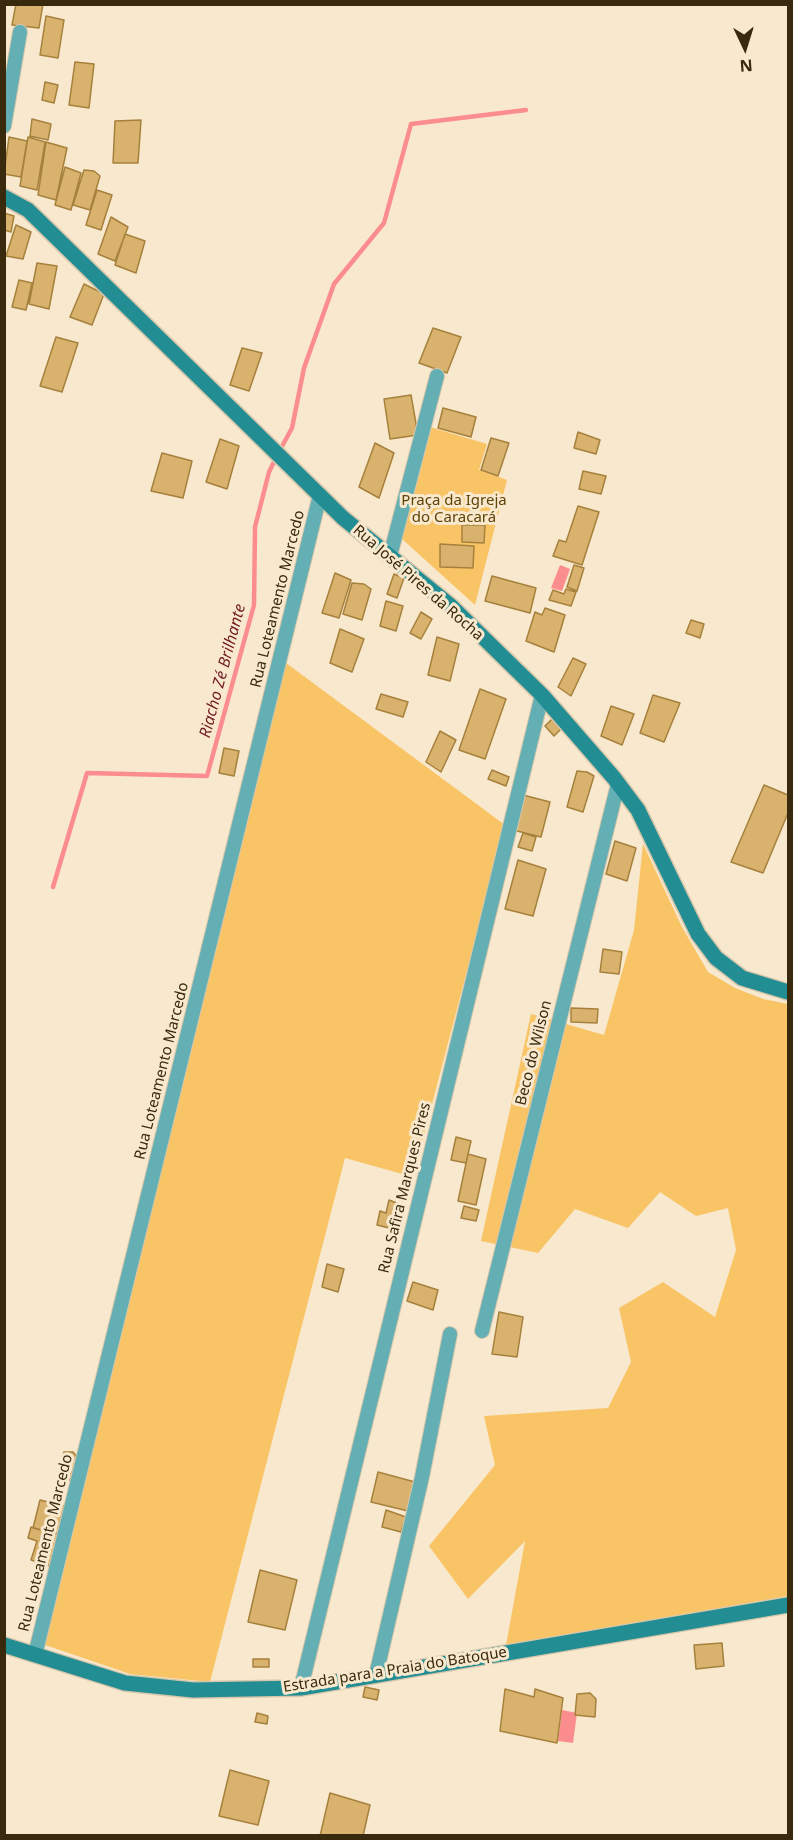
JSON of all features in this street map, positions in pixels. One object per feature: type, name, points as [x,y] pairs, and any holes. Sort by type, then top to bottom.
[{"type":"street","points":[[4,126],[20,32]]},
{"type":"street","name":"Rua José Pires da Rocha","points":[[4,197],[28,210],[343,518],[451,606],[542,695],[638,810],[695,929],[716,958],[742,978],[789,992]]},
{"type":"street","points":[[390,555],[437,376]]},
{"type":"street","name":"Rua Loteamento Marcedo","points":[[35,1655],[320,495]]},
{"type":"street","name":"Rua Safira Marques Pires","points":[[301,1688],[542,695]]},
{"type":"street","name":"Beco do Wilson","points":[[482,1331],[618,784]]},
{"type":"street","points":[[376,1675],[422,1477],[450,1334]]},
{"type":"street","name":"Estrada para a Praia do Batoque","points":[[4,1645],[125,1683],[159,1688],[301,1688],[789,1605]]},
{"type":"green space","name":"Praça da Igreja do Caracará","points":[[430,427],[487,444],[479,470],[507,480],[475,605],[402,539]]},
{"type":"green space","points":[[282,660],[505,825],[413,1177],[345,1158],[210,1682],[130,1674],[42,1644]]},
{"type":"green space","points":[[643,844],[682,927],[708,972],[735,988],[763,999],[788,1004],[788,1596],[506,1645],[525,1541],[468,1599],[429,1546],[495,1465],[484,1416],[608,1408],[631,1362],[619,1308],[663,1282],[715,1317],[736,1250],[728,1208],[696,1216],[660,1192],[628,1228],[575,1209],[538,1253],[481,1241],[531,1014],[604,1035],[634,930]]},
{"type":"shaded area","points":[[560,565],[570,569],[562,591],[551,588]]},
{"type":"shaded area","points":[[562,1710],[577,1713],[573,1743],[558,1741]]},
{"type":"building","points":[[16,4],[43,4],[39,28],[12,25]]},
{"type":"building","points":[[46,16],[64,20],[58,58],[40,55]]},
{"type":"building","points":[[75,62],[94,64],[89,108],[69,105]]},
{"type":"building","points":[[45,82],[58,85],[54,103],[42,100]]},
{"type":"building","points":[[32,119],[51,124],[48,140],[30,136]]},
{"type":"building","points":[[141,120],[138,163],[113,163],[115,121]]},
{"type":"building","points":[[9,137],[27,141],[21,177],[4,174]]},
{"type":"building","points":[[28,137],[45,142],[37,190],[20,186]]},
{"type":"building","points":[[46,142],[67,148],[56,200],[38,195]]},
{"type":"building","points":[[65,167],[81,173],[71,210],[55,205]]},
{"type":"building","points":[[84,170],[94,171],[100,176],[90,210],[73,205]]},
{"type":"building","points":[[97,190],[112,195],[101,230],[86,225]]},
{"type":"building","points":[[4,213],[14,216],[11,232],[4,230]]},
{"type":"building","points":[[111,217],[128,227],[115,261],[98,254]]},
{"type":"building","points":[[16,225],[31,232],[23,259],[6,256]]},
{"type":"building","points":[[125,234],[145,241],[136,273],[115,265]]},
{"type":"building","points":[[37,263],[57,266],[49,309],[29,304]]},
{"type":"building","points":[[19,280],[32,283],[26,310],[12,307]]},
{"type":"building","points":[[84,284],[104,294],[92,325],[70,317]]},
{"type":"building","points":[[433,328],[461,337],[447,373],[419,363]]},
{"type":"building","points":[[56,337],[78,343],[62,392],[40,386]]},
{"type":"building","points":[[242,348],[262,353],[249,391],[230,385]]},
{"type":"building","points":[[411,395],[418,435],[390,439],[384,399]]},
{"type":"building","points":[[443,408],[476,417],[471,437],[438,428]]},
{"type":"building","points":[[578,432],[600,440],[596,454],[574,448]]},
{"type":"building","points":[[491,438],[509,443],[498,476],[481,470]]},
{"type":"building","points":[[220,439],[239,446],[227,489],[206,482]]},
{"type":"building","points":[[375,443],[394,453],[379,498],[359,487]]},
{"type":"building","points":[[162,453],[192,461],[183,498],[151,491]]},
{"type":"building","points":[[583,471],[606,476],[601,494],[579,489]]},
{"type":"building","points":[[578,506],[599,512],[582,565],[553,556],[559,540],[566,542]]},
{"type":"building","points":[[462,525],[485,525],[484,543],[462,542]]},
{"type":"building","points":[[440,544],[474,546],[473,568],[440,567]]},
{"type":"building","points":[[574,565],[584,568],[577,591],[567,587]]},
{"type":"building","points":[[335,573],[351,580],[339,618],[322,613]]},
{"type":"building","points":[[394,574],[404,578],[397,598],[387,594]]},
{"type":"building","points":[[492,576],[536,588],[530,613],[485,601]]},
{"type":"building","points":[[352,583],[364,584],[371,589],[362,620],[343,614]]},
{"type":"building","points":[[566,589],[576,592],[571,606],[549,600],[553,590],[564,594]]},
{"type":"building","points":[[386,601],[403,606],[396,631],[380,626]]},
{"type":"building","points":[[545,608],[565,615],[554,652],[526,641],[535,612],[542,615]]},
{"type":"building","points":[[421,612],[432,619],[421,639],[410,633]]},
{"type":"building","points":[[691,620],[704,624],[700,638],[686,633]]},
{"type":"building","points":[[340,629],[364,639],[352,672],[330,663]]},
{"type":"building","points":[[437,637],[459,644],[450,681],[428,675]]},
{"type":"building","points":[[573,658],[586,664],[571,696],[558,687]]},
{"type":"building","points":[[480,689],[506,699],[485,759],[459,750]]},
{"type":"building","points":[[381,694],[408,702],[403,717],[376,709]]},
{"type":"building","points":[[653,695],[680,703],[664,742],[640,733]]},
{"type":"building","points":[[611,706],[634,714],[622,745],[601,736]]},
{"type":"building","points":[[552,719],[561,729],[554,736],[545,726]]},
{"type":"building","points":[[440,731],[456,740],[441,772],[426,762]]},
{"type":"building","points":[[224,748],[239,751],[234,776],[219,773]]},
{"type":"building","points":[[492,770],[509,777],[506,786],[488,779]]},
{"type":"building","points":[[577,771],[587,772],[594,776],[583,812],[567,807]]},
{"type":"building","points":[[764,785],[788,795],[788,813],[763,873],[731,862]]},
{"type":"building","points":[[523,795],[550,802],[541,837],[513,830]]},
{"type":"building","points":[[523,833],[536,837],[532,851],[518,847]]},
{"type":"building","points":[[615,841],[636,848],[627,881],[606,874]]},
{"type":"building","points":[[518,860],[546,869],[533,916],[505,909]]},
{"type":"building","points":[[603,949],[622,952],[619,974],[600,972]]},
{"type":"building","points":[[571,1008],[598,1009],[597,1023],[571,1022]]},
{"type":"building","points":[[456,1137],[471,1141],[466,1163],[451,1160]]},
{"type":"building","points":[[468,1154],[486,1159],[476,1205],[458,1201]]},
{"type":"building","points":[[389,1200],[402,1205],[397,1230],[377,1225],[380,1211],[386,1213]]},
{"type":"building","points":[[464,1206],[479,1210],[476,1221],[461,1218]]},
{"type":"building","points":[[327,1264],[344,1269],[338,1292],[322,1287]]},
{"type":"building","points":[[413,1282],[438,1290],[433,1310],[407,1301]]},
{"type":"building","points":[[499,1312],[523,1317],[517,1357],[492,1354]]},
{"type":"building","points":[[64,1452],[73,1452],[77,1457],[71,1480],[58,1477]]},
{"type":"building","points":[[378,1472],[415,1482],[408,1511],[371,1502]]},
{"type":"building","points":[[40,1500],[65,1506],[58,1534],[33,1528]]},
{"type":"building","points":[[386,1510],[406,1517],[401,1532],[382,1527]]},
{"type":"building","points":[[31,1527],[58,1535],[50,1566],[31,1560],[37,1541],[28,1538]]},
{"type":"building","points":[[260,1570],[297,1580],[285,1630],[248,1622]]},
{"type":"building","points":[[722,1643],[724,1666],[696,1669],[694,1645]]},
{"type":"building","points":[[253,1659],[269,1659],[269,1667],[253,1667]]},
{"type":"building","points":[[365,1687],[379,1690],[377,1700],[363,1697]]},
{"type":"building","points":[[505,1689],[534,1697],[535,1689],[563,1698],[557,1743],[500,1731]]},
{"type":"building","points":[[590,1693],[596,1699],[595,1717],[575,1715],[577,1694]]},
{"type":"building","points":[[257,1713],[268,1716],[267,1724],[255,1722]]},
{"type":"building","points":[[230,1770],[269,1781],[258,1825],[219,1816]]},
{"type":"building","points":[[330,1793],[370,1805],[363,1836],[320,1836]]},
{"type":"waterway","name":"Riacho Zé Brilhante","points":[[280,450],[292,428],[304,368],[334,284],[384,223],[411,124],[526,110]]},
{"type":"waterway","name":"Riacho Zé Brilhante","points":[[53,887],[87,773],[207,776],[254,605],[255,527],[269,472],[276,458]]}]
